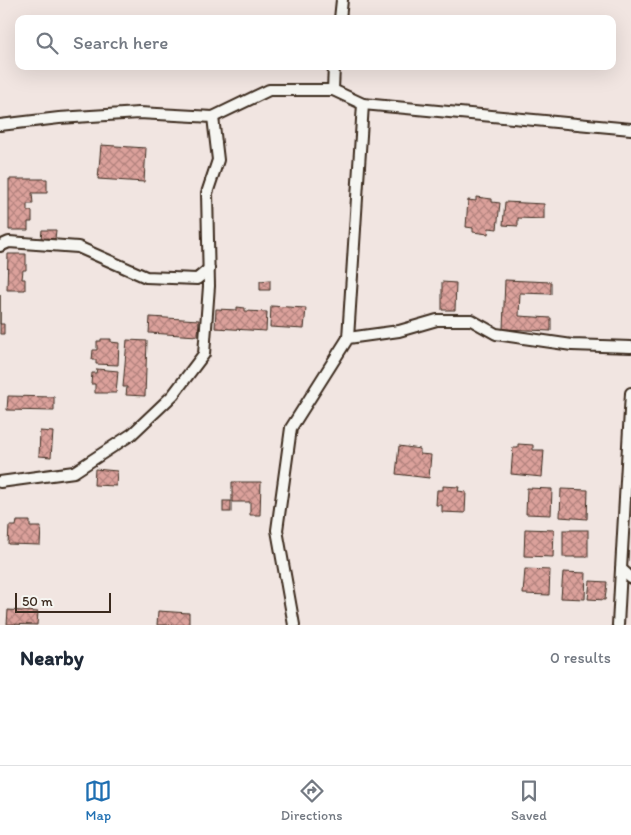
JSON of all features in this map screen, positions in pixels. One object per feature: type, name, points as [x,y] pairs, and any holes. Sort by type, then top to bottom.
[{"type":"street","points":[[340,15],[342,0]]},
{"type":"street","points":[[333,90],[334,70]]},
{"type":"street","points":[[0,125],[59,118],[139,113],[213,117],[269,90],[333,90],[363,104],[631,129]]},
{"type":"street","points":[[294,625],[277,530],[292,428],[348,338],[363,104]]},
{"type":"street","points":[[0,482],[74,472],[132,434],[173,396],[204,354],[209,269],[207,193],[218,160],[213,117]]},
{"type":"street","points":[[0,246],[9,242],[78,247],[146,277],[197,279],[209,269]]},
{"type":"street","points":[[348,338],[399,331],[437,320],[471,320],[496,334],[572,345],[631,347]]},
{"type":"street","points":[[618,625],[631,393]]},
{"type":"street","points":[[621,569],[631,578]]},
{"type":"building","points":[[101,145],[146,148],[144,182],[98,179]]},
{"type":"building","points":[[9,179],[47,179],[47,193],[32,193],[33,204],[27,204],[27,211],[32,211],[32,222],[28,222],[28,230],[9,230]]},
{"type":"building","points":[[476,197],[492,199],[492,202],[500,203],[497,229],[489,228],[488,234],[473,232],[473,228],[466,227],[468,200],[476,201]]},
{"type":"building","points":[[505,202],[544,204],[544,219],[518,218],[518,226],[503,225]]},
{"type":"building","points":[[42,230],[56,230],[55,239],[41,239]]},
{"type":"building","points":[[8,254],[26,254],[26,270],[23,270],[22,279],[25,279],[25,290],[7,290]]},
{"type":"building","points":[[270,280],[270,290],[260,290],[260,281]]},
{"type":"building","points":[[505,280],[551,282],[551,294],[520,293],[519,316],[551,318],[551,331],[503,329]]},
{"type":"building","points":[[442,282],[456,283],[455,310],[442,310]]},
{"type":"building","points":[[271,306],[306,308],[304,329],[270,327]]},
{"type":"building","points":[[237,307],[245,308],[245,311],[267,312],[266,331],[215,328],[216,309],[237,310]]},
{"type":"building","points":[[150,317],[199,320],[198,336],[149,333]]},
{"type":"building","points":[[0,324],[4,324],[4,334],[0,334]]},
{"type":"building","points":[[101,339],[111,339],[111,342],[119,343],[118,365],[96,364],[96,360],[92,360],[93,350],[97,350],[97,341],[101,341]]},
{"type":"building","points":[[127,340],[147,341],[145,396],[126,395],[127,387],[123,387]]},
{"type":"building","points":[[97,369],[118,371],[116,393],[95,393],[95,384],[91,384],[92,373],[96,373]]},
{"type":"building","points":[[8,396],[54,397],[54,411],[7,410]]},
{"type":"building","points":[[40,431],[53,432],[51,457],[39,456]]},
{"type":"building","points":[[518,444],[533,445],[533,450],[544,450],[542,477],[511,474],[513,448],[518,448]]},
{"type":"building","points":[[399,446],[420,449],[420,454],[431,455],[429,478],[396,474]]},
{"type":"building","points":[[95,469],[117,471],[116,486],[94,485]]},
{"type":"building","points":[[232,482],[261,482],[260,515],[250,515],[250,502],[232,502]]},
{"type":"building","points":[[443,486],[459,487],[458,491],[466,492],[465,513],[442,512],[442,505],[436,505],[437,490],[443,490]]},
{"type":"building","points":[[527,488],[552,489],[551,515],[526,514]]},
{"type":"building","points":[[561,489],[588,490],[587,519],[560,517]]},
{"type":"building","points":[[223,501],[231,501],[231,512],[223,512]]},
{"type":"building","points":[[17,521],[30,521],[30,527],[41,527],[40,545],[8,544],[9,526],[16,526]]},
{"type":"building","points":[[525,529],[554,530],[553,557],[524,556]]},
{"type":"building","points":[[563,530],[588,530],[588,557],[563,557]]},
{"type":"building","points":[[525,569],[550,570],[549,595],[523,594]]},
{"type":"building","points":[[563,572],[586,573],[585,599],[561,598]]},
{"type":"building","points":[[590,581],[607,582],[605,600],[588,599]]},
{"type":"building","points":[[8,610],[38,612],[37,625],[7,624]]},
{"type":"building","points":[[158,611],[189,613],[189,625],[157,625]]}]
